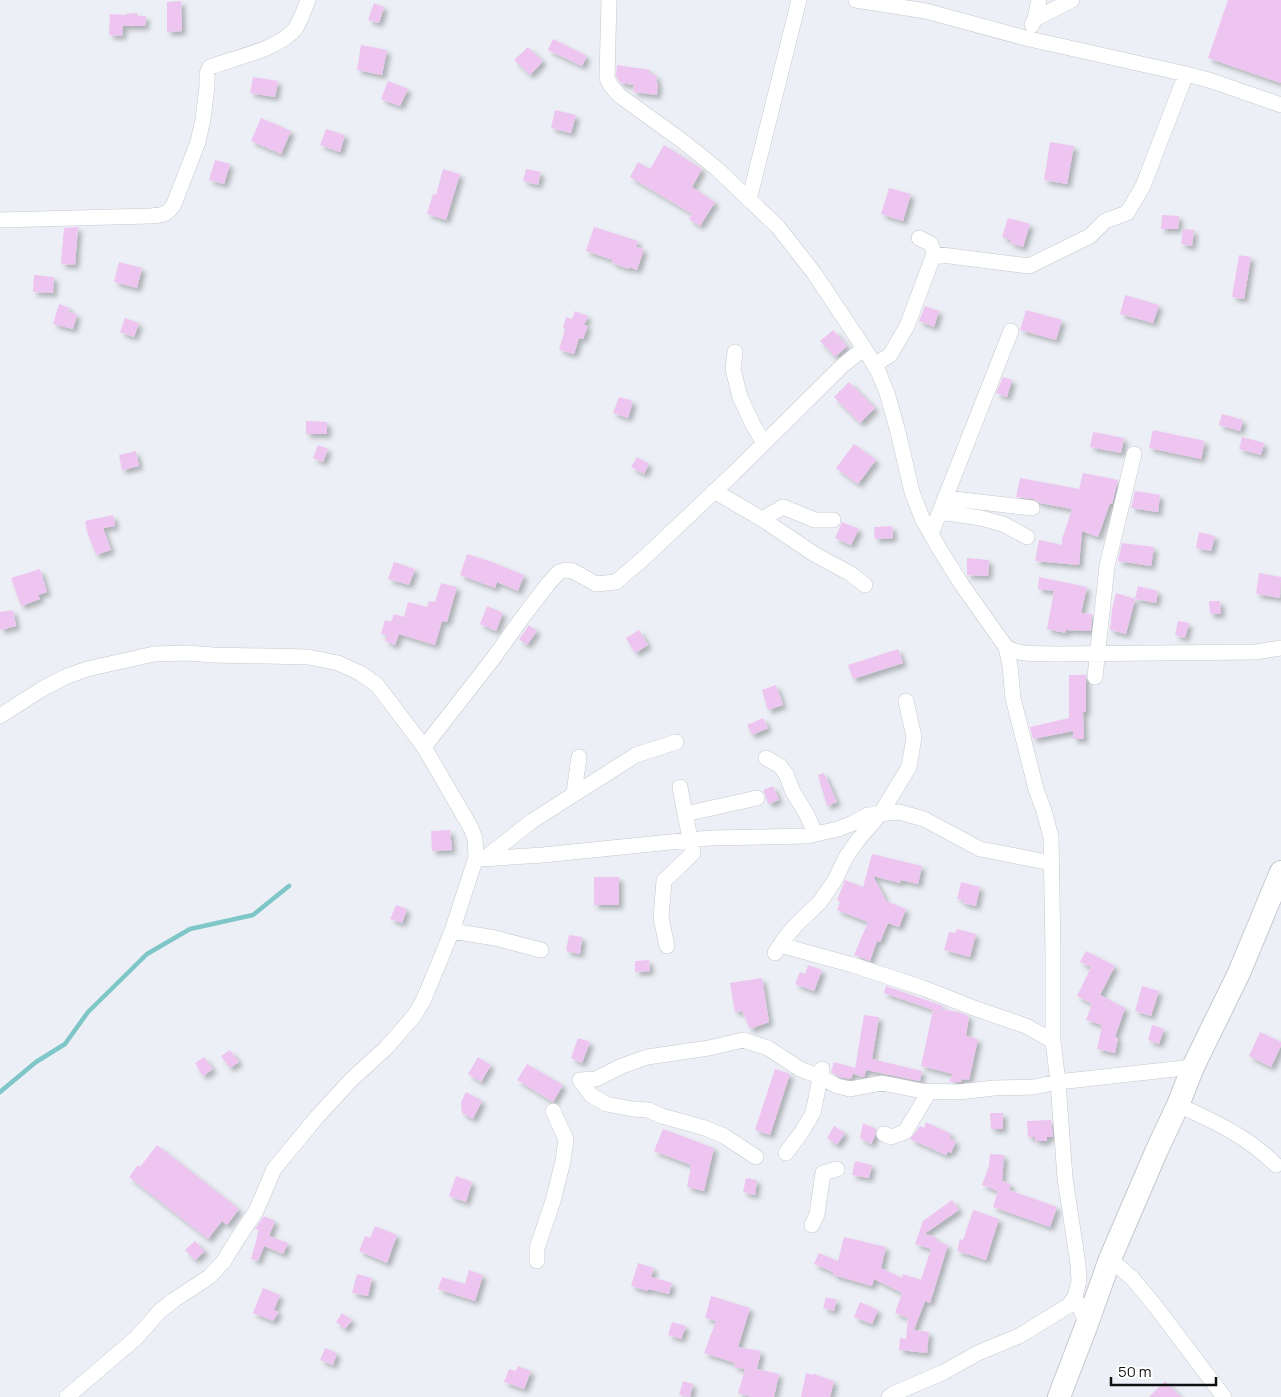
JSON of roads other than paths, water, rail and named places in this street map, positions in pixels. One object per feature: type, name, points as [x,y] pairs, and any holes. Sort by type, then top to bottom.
[{"type":"highway","points":[[1059,1397],[1110,1259],[1193,1067],[1239,973],[1281,872]]},
{"type":"street","points":[[0,220],[150,216],[163,215],[170,211],[198,142],[203,119],[207,74],[210,66],[263,50],[286,37],[296,27],[308,0]]},
{"type":"street","points":[[609,0],[608,78],[611,86],[620,96],[716,168],[778,227],[814,273],[874,365],[889,401],[912,492],[922,518],[962,585],[1006,647],[1010,666],[1012,698],[1051,837],[1053,1041],[1065,1178],[1078,1264],[1079,1281],[1075,1297],[1068,1306],[1019,1336],[978,1353],[944,1372],[889,1397]]},
{"type":"street","points":[[749,200],[799,0]]},
{"type":"street","points":[[856,0],[926,12],[1025,38],[1186,74],[1281,105]]},
{"type":"street","points":[[1025,38],[1035,19],[1039,0]]},
{"type":"street","points":[[1035,19],[1072,0]]},
{"type":"street","points":[[934,254],[1028,266],[1090,236],[1105,221],[1127,213],[1143,186],[1186,74]]},
{"type":"street","points":[[874,365],[890,355],[907,326],[934,254],[931,244],[919,238]]},
{"type":"street","points":[[931,534],[1011,331]]},
{"type":"street","points":[[424,746],[492,660],[542,591],[559,572],[565,570],[573,571],[596,584],[616,582],[644,558],[842,366],[864,348]]},
{"type":"street","points":[[735,352],[733,369],[740,397],[764,443]]},
{"type":"street","points":[[1094,678],[1107,566],[1134,454]]},
{"type":"street","points":[[714,491],[762,519],[814,554],[851,574],[865,585]]},
{"type":"street","points":[[945,498],[1032,508]]},
{"type":"street","points":[[762,519],[784,507],[815,520],[833,520]]},
{"type":"street","points":[[940,512],[981,518],[1002,524],[1027,536]]},
{"type":"street","points":[[1006,647],[1026,653],[1058,654],[1246,652],[1281,648]]},
{"type":"street","points":[[0,716],[42,689],[65,677],[87,669],[154,654],[186,653],[308,657],[338,663],[360,673],[377,685],[424,746],[471,828],[481,858]]},
{"type":"street","points":[[906,701],[914,737],[909,766],[881,813],[850,851],[835,880],[820,902],[796,925],[778,949],[853,965],[923,988],[1026,1026],[1053,1041]]},
{"type":"street","points":[[67,1397],[136,1338],[160,1312],[174,1300],[209,1277],[224,1261],[256,1211],[274,1169],[317,1117],[351,1080],[386,1048],[414,1016],[423,1001],[481,858],[574,793],[636,755],[676,742]]},
{"type":"street","points":[[574,793],[579,757]]},
{"type":"street","points":[[766,758],[780,766],[786,774],[793,792],[806,813],[815,834]]},
{"type":"street","points":[[667,946],[661,918],[664,881],[693,853],[680,787]]},
{"type":"street","points":[[685,814],[757,798]]},
{"type":"street","points":[[481,858],[543,855],[710,838],[806,836],[851,824],[868,815],[899,812],[924,819],[980,849],[1052,863]]},
{"type":"street","points":[[452,931],[496,938],[541,950]]},
{"type":"street","points":[[756,1157],[724,1136],[705,1128],[662,1116],[648,1110],[606,1104],[591,1095],[580,1080],[596,1079],[646,1057],[709,1048],[743,1040],[768,1048],[800,1069],[821,1071],[837,1086],[850,1089],[882,1083],[929,1092],[959,1092],[994,1088],[1034,1087],[1058,1082],[1193,1067]]},
{"type":"street","points":[[786,1153],[813,1113],[821,1071]]},
{"type":"street","points":[[884,1134],[891,1137],[905,1132],[929,1092]]},
{"type":"street","points":[[1178,1105],[1220,1124],[1263,1152],[1276,1165]]},
{"type":"street","points":[[537,1260],[537,1248],[553,1201],[563,1162],[566,1138],[554,1111]]},
{"type":"street","points":[[812,1225],[817,1214],[823,1174],[837,1169]]},
{"type":"street","points":[[1110,1259],[1132,1278],[1156,1307],[1224,1397]]},
{"type":"street","points":[[1075,1297],[1087,1324]]},
{"type":"waterway","points":[[0,1092],[36,1062],[65,1044],[88,1012],[147,954],[190,929],[253,915],[289,886]]}]
